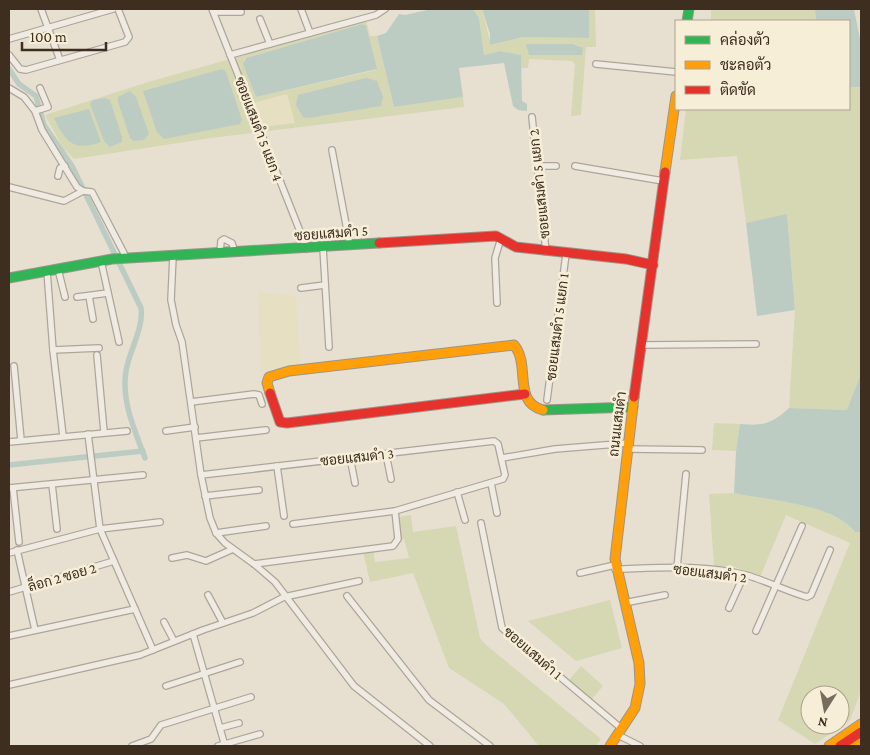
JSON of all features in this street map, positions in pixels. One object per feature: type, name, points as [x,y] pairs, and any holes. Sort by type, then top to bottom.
[{"type":"main road","name":"ถนนแสมดำ","points":[[610,746],[635,708],[640,684],[639,663],[615,567],[633,407],[675,103]]},
{"type":"main road","name":"ซอยแสมดำ 5","points":[[9,278],[112,259],[307,249],[496,236],[516,247],[546,252],[626,259],[653,265]]},
{"type":"main road","points":[[525,394],[287,423],[280,422],[276,418],[268,383],[269,377],[274,374],[289,371],[514,345],[519,352],[525,394],[526,402],[533,408],[542,410],[633,407]]},
{"type":"main road","points":[[829,746],[861,724]]},
{"type":"main road","points":[[840,746],[861,732]]},
{"type":"main road","points":[[854,746],[861,741]]},
{"type":"street","points":[[41,9],[60,60]]},
{"type":"street","points":[[9,39],[113,9]]},
{"type":"street","points":[[9,55],[20,69],[26,70],[125,42],[128,37],[118,9]]},
{"type":"street","points":[[302,9],[310,33]]},
{"type":"street","points":[[230,54],[376,15],[385,9]]},
{"type":"street","points":[[213,11],[241,12]]},
{"type":"street","name":"ซอยแสมดำ 5 แยก 4","points":[[213,11],[307,249]]},
{"type":"street","points":[[260,19],[270,44]]},
{"type":"street","points":[[596,64],[675,72]]},
{"type":"street","points":[[9,88],[24,98],[35,111],[42,130],[77,187],[83,191],[92,192],[127,259]]},
{"type":"street","points":[[35,111],[48,107],[40,88]]},
{"type":"street","name":"ซอยแสมดำ 5 แยก 2","points":[[532,117],[546,252]]},
{"type":"street","points":[[332,150],[350,246]]},
{"type":"street","points":[[58,176],[60,168],[65,166]]},
{"type":"street","points":[[537,166],[556,166]]},
{"type":"street","points":[[575,166],[663,182]]},
{"type":"street","points":[[9,187],[64,201],[83,191]]},
{"type":"street","points":[[497,303],[495,258],[501,238]]},
{"type":"street","points":[[220,254],[221,241],[224,239],[230,241],[235,253]]},
{"type":"street","points":[[323,248],[329,348]]},
{"type":"street","name":"ซอยแสมดำ 5 แยก 1","points":[[547,400],[566,254]]},
{"type":"street","points":[[172,256],[171,300],[182,342],[205,496],[216,533],[275,582],[284,597],[354,686],[430,746]]},
{"type":"street","points":[[102,261],[119,342]]},
{"type":"street","points":[[58,269],[65,297]]},
{"type":"street","points":[[47,271],[53,350],[63,436]]},
{"type":"street","points":[[301,288],[325,285]]},
{"type":"street","points":[[77,297],[108,293]]},
{"type":"street","points":[[89,296],[93,319]]},
{"type":"street","points":[[642,345],[756,344]]},
{"type":"street","points":[[53,350],[99,348]]},
{"type":"street","points":[[97,355],[104,432]]},
{"type":"street","points":[[14,366],[21,440]]},
{"type":"street","points":[[191,402],[254,394],[259,395],[262,404]]},
{"type":"street","points":[[166,431],[195,427]]},
{"type":"street","points":[[9,442],[127,430]]},
{"type":"street","points":[[196,438],[266,430]]},
{"type":"street","points":[[88,434],[100,529],[153,650]]},
{"type":"street","name":"ซอยแสมดำ 3","points":[[201,475],[494,440],[498,444],[502,458]]},
{"type":"street","points":[[293,524],[395,511],[505,478],[502,458],[555,449],[628,446],[702,450]]},
{"type":"street","points":[[386,454],[391,479]]},
{"type":"street","points":[[350,457],[355,483]]},
{"type":"street","points":[[277,466],[284,516]]},
{"type":"street","points":[[677,568],[686,474]]},
{"type":"street","points":[[19,542],[11,488],[143,475]]},
{"type":"street","points":[[491,482],[497,513]]},
{"type":"street","points":[[52,484],[57,529]]},
{"type":"street","points":[[205,496],[259,490]]},
{"type":"street","points":[[457,492],[465,520]]},
{"type":"street","points":[[254,564],[393,546],[398,539],[395,511]]},
{"type":"street","points":[[9,552],[100,529],[160,522]]},
{"type":"street","name":"ซอยแสมดำ 1","points":[[481,523],[502,628],[620,732],[640,746]]},
{"type":"street","points":[[216,533],[266,526]]},
{"type":"street","points":[[756,631],[802,526]]},
{"type":"street","points":[[172,558],[187,555],[206,561],[233,549]]},
{"type":"street","points":[[17,550],[36,630]]},
{"type":"street","name":"ซอยแสมดำ 2","points":[[580,573],[615,567],[677,568],[744,575],[810,596],[830,550]]},
{"type":"street","name":"ล็อก 2 ซอย 2","points":[[9,592],[114,561]]},
{"type":"street","points":[[728,608],[744,575]]},
{"type":"street","points":[[9,685],[132,657],[253,613],[284,597],[359,581]]},
{"type":"street","points":[[208,595],[223,623]]},
{"type":"street","points":[[347,596],[429,700],[490,746]]},
{"type":"street","points":[[624,603],[665,596]]},
{"type":"street","points":[[9,636],[135,609]]},
{"type":"street","points":[[164,622],[174,641]]},
{"type":"street","points":[[193,634],[225,745]]},
{"type":"street","points":[[166,686],[240,662]]},
{"type":"street","points":[[132,746],[151,738],[161,725],[251,697]]},
{"type":"street","points":[[220,728],[239,723]]},
{"type":"street","points":[[218,746],[260,734]]},
{"type":"shaded area","points":[[432,9],[473,9],[479,18],[484,55],[500,51],[521,55],[522,101],[527,104],[527,111],[518,110],[513,106],[504,63],[459,68],[463,97],[394,107],[377,36],[386,33],[399,14],[405,15]]},
{"type":"shaded area","points":[[482,9],[589,9],[589,38],[523,37],[490,45],[490,34]]},
{"type":"shaded area","points":[[815,9],[854,9],[861,44],[861,87],[850,87],[850,20],[816,20]]},
{"type":"shaded area","points":[[362,24],[366,26],[377,69],[256,97],[243,64],[246,58]]},
{"type":"shaded area","points":[[526,44],[572,44],[583,48],[582,55],[529,55]]},
{"type":"shaded area","points":[[222,69],[226,72],[242,120],[240,124],[164,139],[157,132],[143,91]]},
{"type":"shaded area","points":[[366,78],[377,81],[383,97],[381,106],[309,118],[303,117],[296,105],[298,95]]},
{"type":"shaded area","points":[[130,91],[136,97],[149,134],[144,140],[134,141],[130,138],[118,102],[118,97]]},
{"type":"shaded area","points":[[287,94],[295,123],[261,127],[253,103]]},
{"type":"shaded area","points":[[105,98],[110,100],[122,137],[122,142],[110,147],[104,141],[90,104],[93,100]]},
{"type":"shaded area","points":[[89,109],[101,142],[84,146],[72,143],[62,133],[54,118]]},
{"type":"shaded area","points":[[787,214],[795,310],[757,316],[746,223]]},
{"type":"shaded area","points":[[258,292],[296,296],[301,366],[260,371]]},
{"type":"shaded area","points":[[861,374],[861,532],[855,532],[845,522],[816,509],[734,493],[736,451],[740,424],[755,425],[767,423],[777,418],[789,408],[847,410]]},
{"type":"green space","points":[[473,9],[482,9],[491,45],[523,37],[589,38],[589,9],[595,9],[596,47],[586,47],[581,115],[571,116],[575,64],[572,61],[529,59],[528,68],[521,68],[521,55],[500,51],[484,55],[479,18]]},
{"type":"green space","points":[[711,9],[815,9],[816,20],[711,20]]},
{"type":"green space","points":[[366,21],[370,36],[377,36],[394,107],[463,97],[464,107],[211,138],[74,159],[63,148],[45,115],[148,82]],"holes":[[[362,24],[376,70],[256,97],[244,60],[246,58]],[[287,94],[295,123],[261,127],[253,103]],[[96,99],[110,101],[122,142],[90,104]]]},
{"type":"green space","points":[[850,87],[861,87],[861,374],[848,410],[789,408],[795,310],[787,215],[746,223],[737,156],[680,160],[686,110],[850,110]]},
{"type":"green space","points":[[714,423],[740,424],[736,451],[712,450]]},
{"type":"green space","points":[[734,493],[816,509],[845,522],[855,532],[861,532],[861,691],[850,720],[850,685],[800,685],[800,734],[778,720],[850,543],[786,515],[760,577],[733,566],[714,566],[709,494]]},
{"type":"green space","points":[[411,515],[413,532],[456,526],[480,638],[486,645],[601,739],[596,746],[539,746],[504,704],[449,668],[413,573],[370,582],[363,551],[373,550],[375,562],[409,558],[404,539],[400,539],[399,517]]},
{"type":"green space","points":[[610,600],[622,648],[576,661],[528,621]]},
{"type":"green space","points":[[581,666],[603,686],[592,699],[569,680]]},
{"type":"green space","points":[[801,735],[828,735],[815,744]]},
{"type":"waterway","points":[[9,69],[19,84],[36,96],[44,125],[72,166],[141,308],[140,323],[126,371],[125,393],[133,427],[145,458]]},
{"type":"waterway","points":[[9,465],[143,451]]},
{"type":"traffic: fast","points":[[687,20],[689,9]]},
{"type":"traffic: fast","points":[[9,278],[112,259],[379,243]]},
{"type":"traffic: fast","points":[[543,410],[633,407]]},
{"type":"traffic: slow","points":[[665,172],[675,103]]},
{"type":"traffic: slow","points":[[270,393],[267,383],[269,377],[289,371],[514,345],[519,353],[528,399],[534,406],[543,410]]},
{"type":"traffic: slow","points":[[610,746],[635,708],[640,684],[639,663],[615,559],[634,397]]},
{"type":"traffic: slow","points":[[829,746],[861,724]]},
{"type":"traffic: slow","points":[[853,746],[861,740]]},
{"type":"traffic: jam","points":[[634,397],[665,172]]},
{"type":"traffic: jam","points":[[379,243],[496,236],[516,247],[626,259],[653,265]]},
{"type":"traffic: jam","points":[[270,393],[280,422],[287,423],[525,394]]},
{"type":"traffic: jam","points":[[840,746],[861,732]]}]
